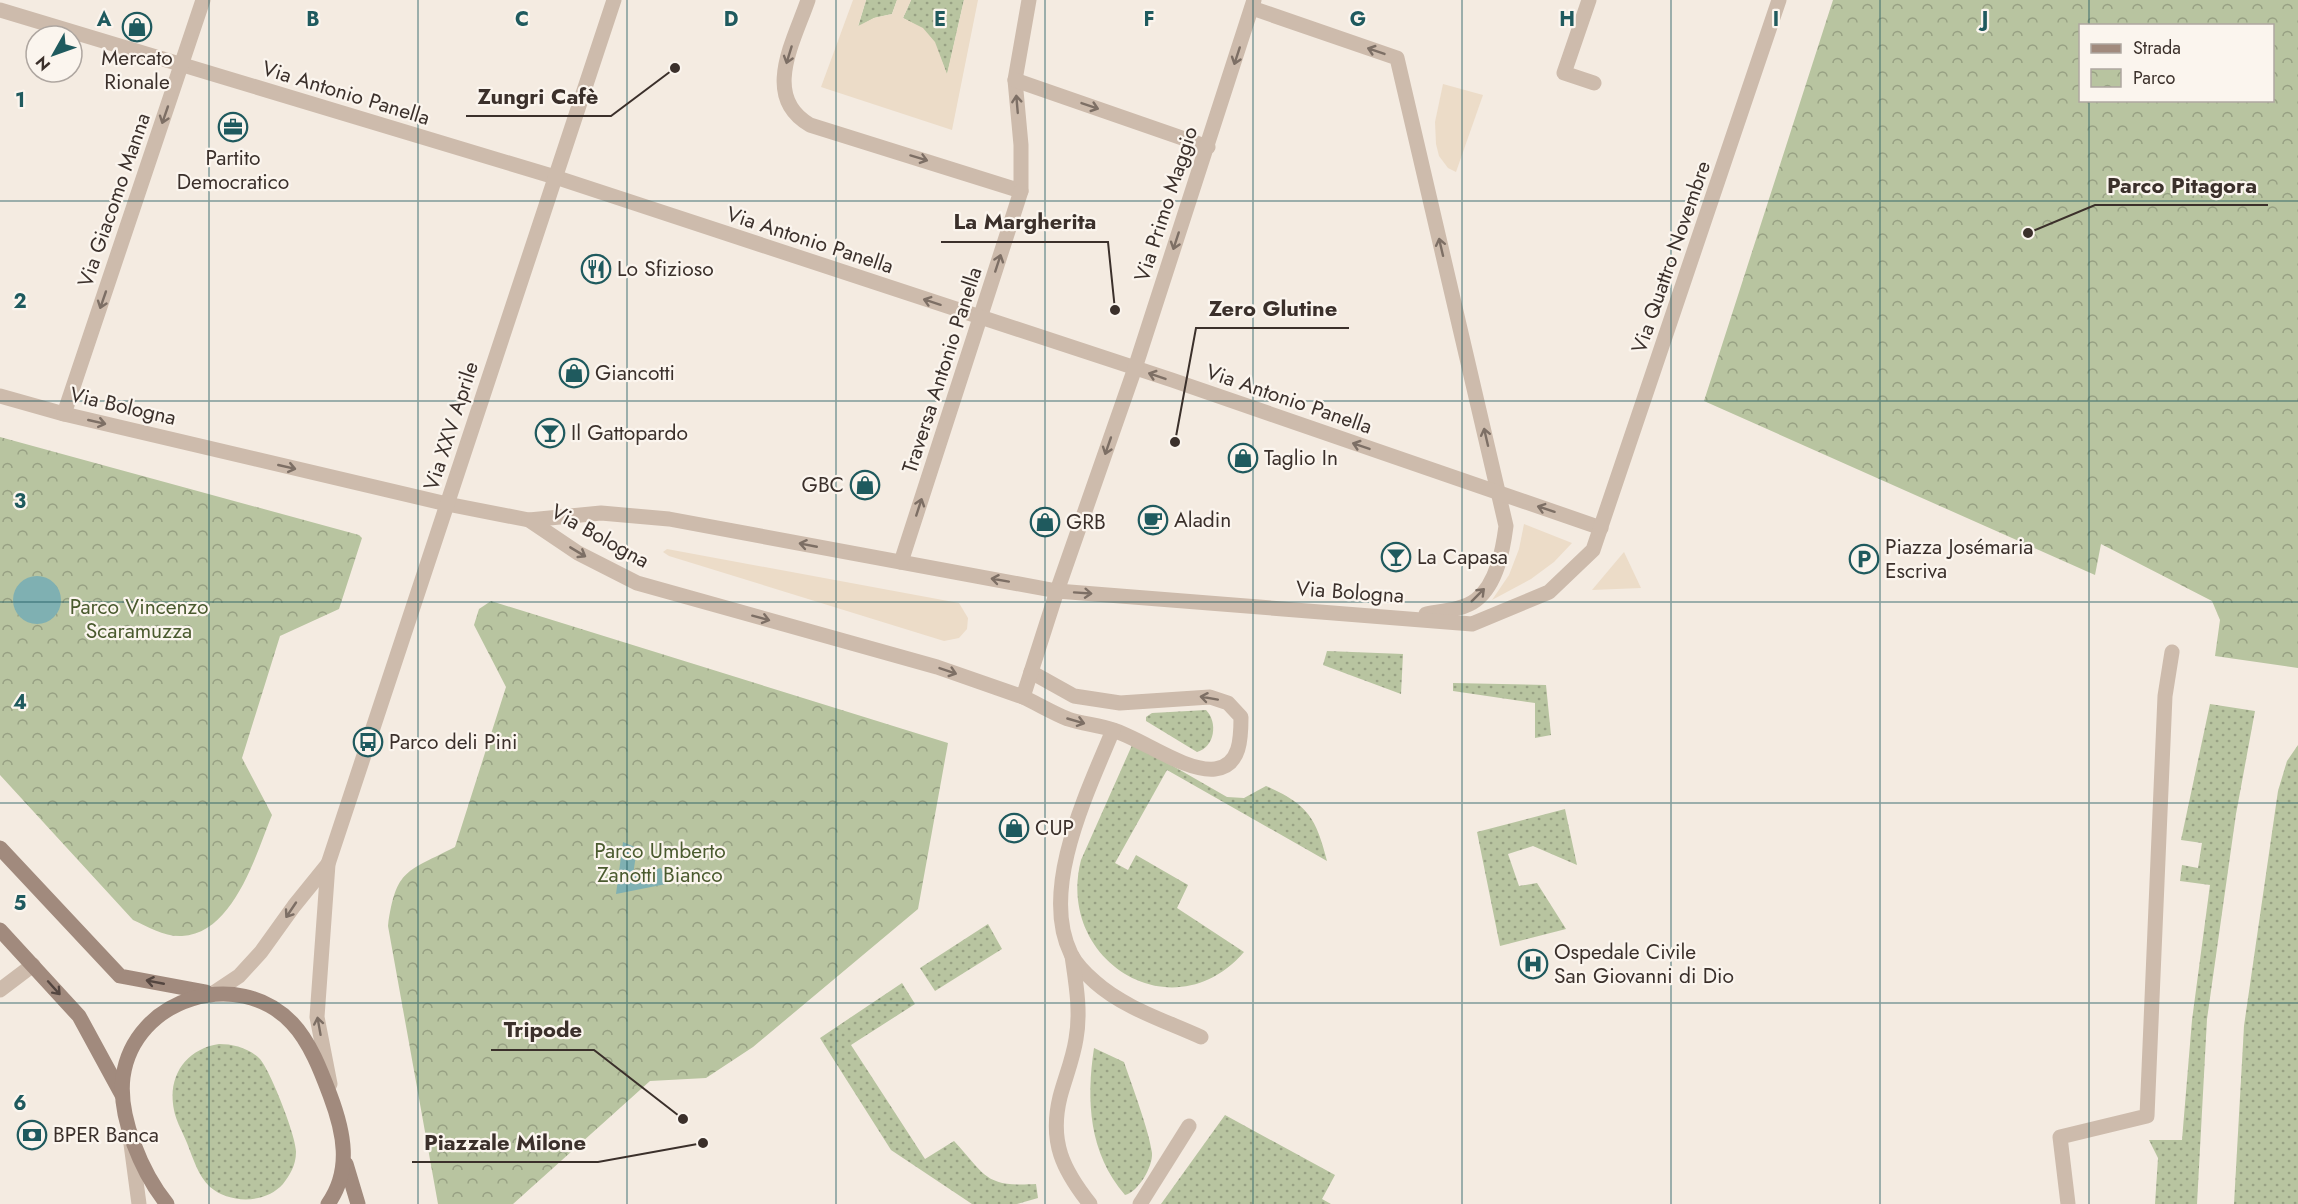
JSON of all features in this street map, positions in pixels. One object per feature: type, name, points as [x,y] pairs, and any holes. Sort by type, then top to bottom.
[{"type":"street","name":"Via Giacomo Manna","points":[[64,414],[203,0]]},
{"type":"street","name":"Via XXV Aprile","points":[[328,864],[614,0]]},
{"type":"street","points":[[808,0],[787,62],[783,87],[787,103],[796,117],[810,124],[1021,191]]},
{"type":"street","name":"Traversa Antonio Panella","points":[[902,562],[1021,191],[1021,145],[1015,80],[1029,0]]},
{"type":"street","points":[[1589,0],[1564,73],[1594,83]]},
{"type":"street","name":"Via Quattro Novembre","points":[[1601,528],[1779,0]]},
{"type":"street","points":[[1253,4],[1397,58],[1506,525],[1502,553],[1492,579],[1477,600],[1452,610],[1404,617]]},
{"type":"street","name":"Via Primo Maggio","points":[[1057,591],[1135,368],[1253,4]]},
{"type":"street","name":"Via Antonio Panella","points":[[0,10],[555,177],[1135,368],[1601,528]]},
{"type":"street","points":[[1015,80],[1208,147]]},
{"type":"street","name":"Via Bologna","points":[[0,396],[64,414],[447,504],[529,520],[601,513],[669,519],[1057,591],[1472,624],[1550,592],[1593,550],[1601,528]]},
{"type":"street","name":"Via Bologna","points":[[529,520],[578,553],[637,583],[937,667],[1023,697],[1069,719],[1113,730],[1190,765],[1216,769],[1229,763],[1238,753],[1241,717],[1228,703],[1210,697],[1120,703],[1074,696],[1030,672]]},
{"type":"street","points":[[1023,697],[1057,591]]},
{"type":"street","points":[[2068,1204],[2060,1137],[2147,1116],[2165,696],[2172,652]]},
{"type":"street","points":[[1090,1204],[1061,1161],[1057,1139],[1059,1100],[1076,1041],[1079,1010],[1072,956],[1064,935],[1061,899],[1064,868],[1084,801],[1113,730]]},
{"type":"street","points":[[0,848],[120,976],[212,994],[239,976],[261,952],[328,864]]},
{"type":"street","points":[[328,864],[317,1017],[334,1104],[342,1131],[344,1155],[342,1178],[328,1204]]},
{"type":"street","points":[[0,930],[79,1016],[122,1095]]},
{"type":"street","points":[[1072,956],[1095,982],[1115,996],[1201,1037]]},
{"type":"street","points":[[0,990],[33,965]]},
{"type":"street","points":[[139,1204],[122,1095],[123,1075],[137,1040],[150,1023],[190,998],[234,992],[256,998],[274,1008],[292,1023],[315,1060],[334,1104]]},
{"type":"street","points":[[1140,1204],[1190,1126]]},
{"type":"street","points":[[130,1135],[167,1204]]},
{"type":"street","points":[[344,1155],[358,1204]]},
{"type":"green space","points":[[866,0],[897,0],[892,14],[874,18],[858,27]]},
{"type":"green space","points":[[911,0],[964,0],[947,75],[932,41],[921,29],[903,18]]},
{"type":"green space","points":[[1833,0],[2298,0],[2298,668],[2215,656],[2220,620],[2212,601],[2101,544],[2095,575],[1704,401]]},
{"type":"green space","name":"Parco Vincenzo Scaramuzza","points":[[0,437],[359,535],[362,538],[339,609],[280,636],[242,758],[272,815],[250,870],[229,907],[216,921],[200,932],[182,936],[169,935],[133,920],[0,775]]},
{"type":"green space","name":"Parco Umberto Zanotti Bianco","points":[[491,601],[948,743],[918,909],[753,1047],[706,1078],[650,1081],[513,1204],[438,1204],[388,926],[395,893],[406,874],[455,847],[506,687],[474,625],[479,609]]},
{"type":"green space","points":[[1327,651],[1403,654],[1401,694],[1323,665]]},
{"type":"green space","points":[[1453,683],[1546,685],[1551,735],[1535,738],[1535,703],[1453,691]]},
{"type":"green space","points":[[2210,704],[2255,711],[2236,814],[2207,1019],[2197,1204],[2155,1204],[2158,1158],[2149,1140],[2182,1140],[2192,1020],[2210,885],[2180,881],[2182,865],[2198,868],[2202,843],[2181,840]]},
{"type":"green space","points":[[1206,710],[1212,721],[1213,734],[1208,745],[1197,752],[1146,721],[1146,717],[1152,713]]},
{"type":"green space","points":[[1133,743],[1227,797],[1244,798],[1266,786],[1291,799],[1308,814],[1314,823],[1327,861],[1167,770],[1115,863],[1128,870],[1136,855],[1188,885],[1177,908],[1244,952],[1216,976],[1185,986],[1154,986],[1126,975],[1102,955],[1086,929],[1078,896],[1081,860]]},
{"type":"green space","points":[[2298,745],[2298,1204],[2234,1204],[2244,1026],[2278,791],[2287,761]]},
{"type":"green space","points":[[1565,809],[1577,865],[1533,846],[1508,854],[1519,886],[1537,883],[1566,929],[1500,946],[1477,832]]},
{"type":"green space","points":[[988,924],[1002,949],[935,991],[920,968]]},
{"type":"green space","points":[[902,983],[915,1004],[851,1045],[925,1159],[954,1141],[988,1177],[1006,1184],[1036,1184],[1038,1198],[1017,1204],[972,1204],[891,1150],[820,1038]]},
{"type":"green space","points":[[219,1044],[241,1047],[260,1059],[288,1119],[295,1144],[295,1161],[286,1181],[276,1191],[257,1198],[227,1197],[210,1187],[196,1166],[175,1114],[173,1086],[176,1075],[188,1058],[207,1047]]},
{"type":"green space","points":[[1094,1048],[1124,1062],[1150,1143],[1152,1159],[1147,1172],[1140,1184],[1125,1195],[1104,1162],[1093,1126],[1090,1087]]},
{"type":"green space","points":[[1225,1115],[1335,1175],[1322,1199],[1331,1204],[1161,1204]]},
{"type":"shaded area","points":[[853,0],[866,0],[858,26],[874,18],[892,14],[897,0],[911,0],[903,18],[923,28],[935,42],[947,74],[964,0],[978,0],[952,130],[821,87]]},
{"type":"shaded area","points":[[1443,84],[1483,95],[1456,172],[1448,168],[1439,156],[1436,144],[1435,122]]},
{"type":"shaded area","points":[[1524,524],[1572,543],[1554,562],[1531,579],[1492,600],[1509,575],[1519,549]]},
{"type":"shaded area","points":[[667,549],[959,603],[968,618],[967,629],[959,638],[944,641],[669,556],[663,552]]},
{"type":"shaded area","points":[[1624,552],[1641,588],[1592,590]]},
{"type":"water","points":[[37,576],[54,583],[61,600],[54,617],[37,624],[20,617],[13,600],[20,583]]},
{"type":"water","points":[[623,842],[637,848],[633,875],[661,868],[666,884],[616,894]]},
{"type":"place","name":"Mercato Rionale","points":[[137,27]]},
{"type":"place","name":"Zungri Cafè","points":[[675,68]]},
{"type":"place","name":"Partito Democratico","points":[[233,127]]},
{"type":"place","name":"Parco Pitagora","points":[[2028,233]]},
{"type":"place","name":"Lo Sfizioso","points":[[596,269]]},
{"type":"place","name":"La Margherita","points":[[1115,310]]},
{"type":"place","name":"Giancotti","points":[[574,373]]},
{"type":"place","name":"Il Gattopardo","points":[[550,433]]},
{"type":"place","name":"Zero Glutine","points":[[1175,442]]},
{"type":"place","name":"Taglio In","points":[[1243,458]]},
{"type":"place","name":"GBC","points":[[865,485]]},
{"type":"place","name":"Aladin","points":[[1153,520]]},
{"type":"place","name":"GRB","points":[[1045,522]]},
{"type":"place","name":"La Capasa","points":[[1396,557]]},
{"type":"place","name":"Piazza Josémaria Escriva","points":[[1864,559]]},
{"type":"place","name":"Parco deli Pini","points":[[368,742]]},
{"type":"place","name":"CUP","points":[[1014,828]]},
{"type":"place","name":"Ospedale Civile San Giovanni di Dio","points":[[1533,964]]},
{"type":"place","name":"Tripode","points":[[683,1119]]},
{"type":"place","name":"BPER Banca","points":[[32,1135]]},
{"type":"place","name":"Piazzale Milone","points":[[703,1143]]}]
